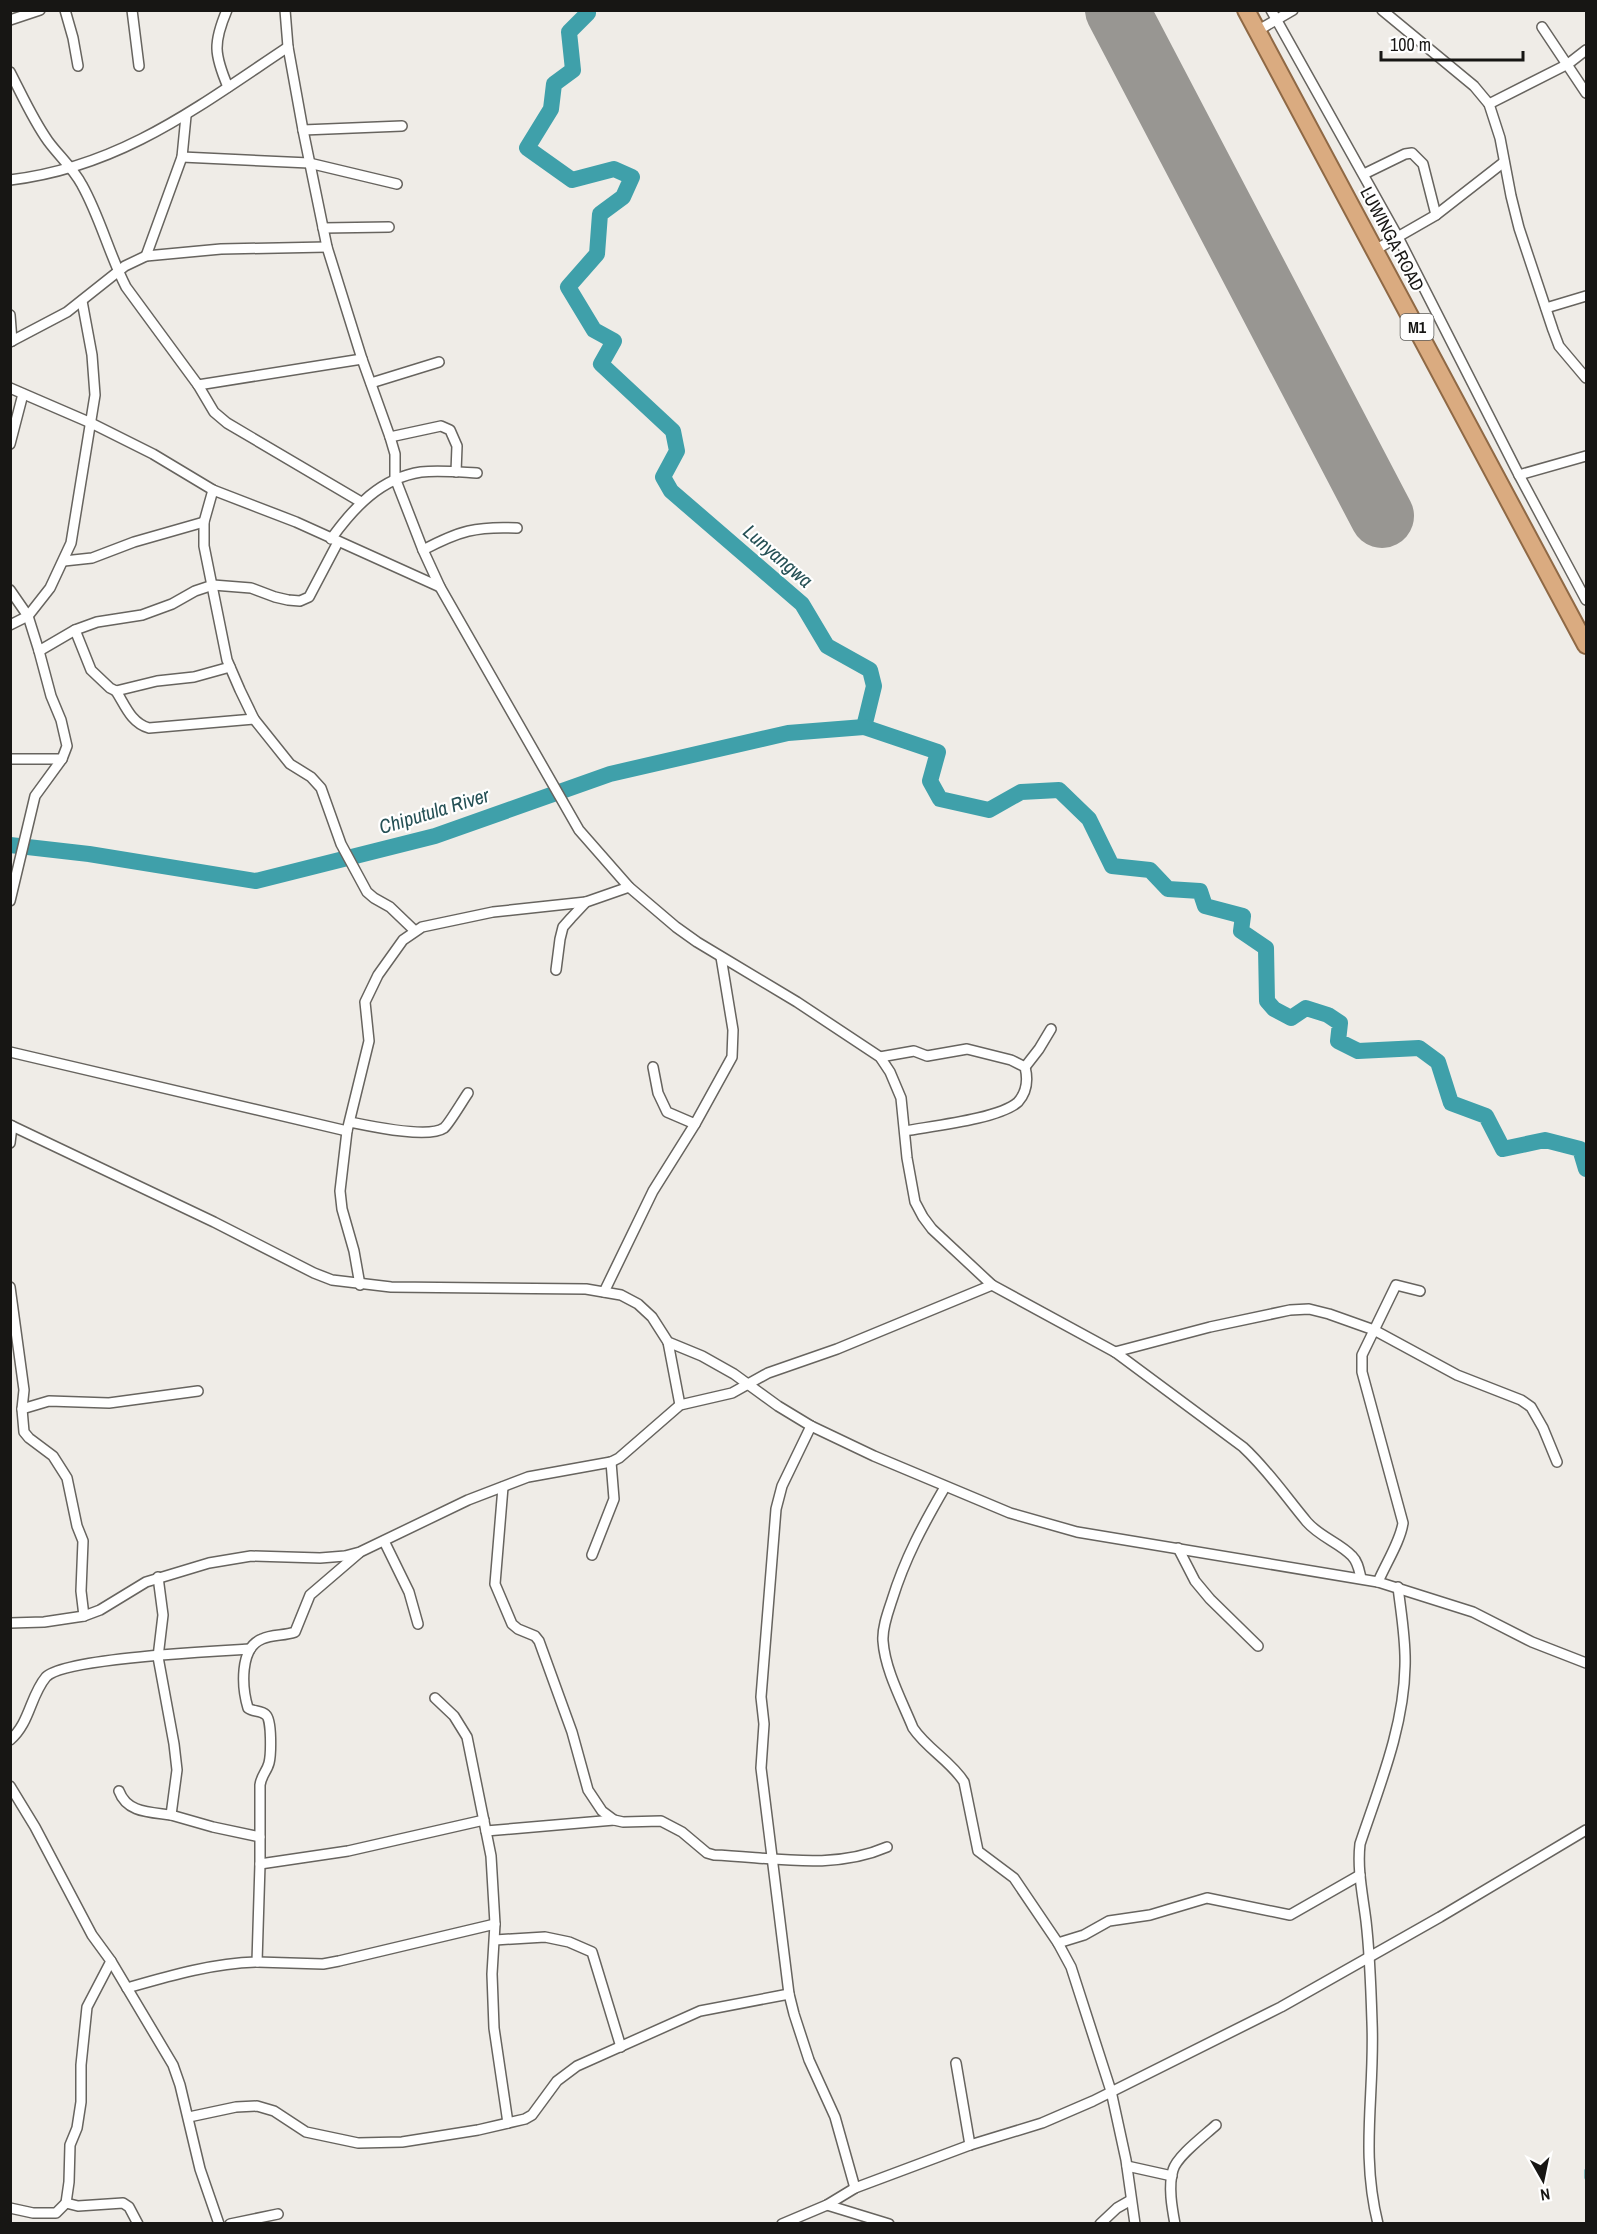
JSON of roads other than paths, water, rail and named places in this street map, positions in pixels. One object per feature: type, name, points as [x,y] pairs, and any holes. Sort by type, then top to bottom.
[{"type":"highway","name":"LUWINGA ROAD","points":[[1246,10],[1587,645]]},
{"type":"street","points":[[10,20],[40,10]]},
{"type":"street","points":[[65,10],[78,66]]},
{"type":"street","points":[[132,10],[139,66]]},
{"type":"street","points":[[228,10],[216,39],[218,64],[228,87]]},
{"type":"street","points":[[285,10],[288,47],[327,247],[362,359],[390,437],[395,454],[395,478],[440,587],[579,830],[629,887],[676,927],[721,957],[807,1008],[880,1058],[890,1072],[901,1098],[907,1158],[915,1202],[932,1229],[992,1285],[1115,1352],[1243,1447],[1258,1461],[1308,1523],[1352,1556],[1361,1578]]},
{"type":"street","points":[[1271,10],[1398,237],[1519,475],[1587,600]]},
{"type":"street","points":[[1257,31],[1293,10]]},
{"type":"street","points":[[1382,10],[1474,86],[1489,104],[1497,126],[1519,228],[1559,346],[1587,378]]},
{"type":"street","points":[[1542,27],[1587,93]]},
{"type":"street","points":[[10,180],[71,168],[119,150],[186,116],[288,47]]},
{"type":"street","points":[[1489,104],[1568,64],[1587,50]]},
{"type":"street","points":[[10,72],[44,136],[71,168],[95,211],[118,272],[147,319],[198,385],[214,412],[227,423],[361,502]]},
{"type":"street","points":[[146,256],[182,157],[186,116]]},
{"type":"street","points":[[303,130],[402,126]]},
{"type":"street","points":[[1364,174],[1405,154],[1412,153],[1423,164],[1436,215]]},
{"type":"street","points":[[182,157],[309,163],[398,184]]},
{"type":"street","points":[[1375,250],[1436,215],[1504,162]]},
{"type":"street","points":[[323,228],[389,227]]},
{"type":"street","points":[[10,315],[11,342],[82,301],[132,262],[146,256],[221,249],[327,247]]},
{"type":"street","points":[[1546,308],[1587,296]]},
{"type":"street","points":[[10,625],[28,616],[50,588],[71,543],[95,395],[90,338],[82,301]]},
{"type":"street","points":[[198,385],[362,359]]},
{"type":"street","points":[[371,383],[439,362]]},
{"type":"street","points":[[10,388],[91,423],[153,454],[213,490],[262,508],[440,587]]},
{"type":"street","points":[[10,444],[23,394]]},
{"type":"street","points":[[390,437],[441,426],[450,430],[457,446],[456,472]]},
{"type":"street","points":[[1519,475],[1587,456]]},
{"type":"street","points":[[39,651],[75,630],[97,622],[142,615],[213,585],[251,588],[275,597],[300,601],[309,597],[334,541],[361,502],[377,489],[395,478],[422,472],[477,473]]},
{"type":"street","points":[[213,490],[204,522],[204,546],[213,585],[215,606],[230,667],[254,719],[290,764],[311,777],[321,788],[341,844],[367,892],[390,907],[415,931]]},
{"type":"street","points":[[64,561],[92,558],[134,542],[204,522]]},
{"type":"street","points":[[423,550],[469,529],[517,528]]},
{"type":"street","points":[[10,590],[28,616],[67,746],[62,759],[35,796],[10,901]]},
{"type":"street","points":[[75,630],[91,670],[116,691],[131,716],[142,726],[149,728],[254,719]]},
{"type":"street","points":[[116,691],[157,681],[194,677],[230,667]]},
{"type":"street","points":[[10,759],[62,759]]},
{"type":"street","points":[[360,1285],[340,1191],[348,1126],[369,1041],[365,1002],[378,975],[403,940],[422,927],[493,912],[586,902],[629,887]]},
{"type":"street","points":[[556,970],[563,927],[586,902]]},
{"type":"street","points":[[604,1292],[653,1191],[695,1124],[732,1057],[733,1030],[721,957]]},
{"type":"street","points":[[1025,1066],[1039,1050],[1051,1029]]},
{"type":"street","points":[[880,1058],[914,1051],[927,1056],[967,1049],[1025,1066],[1028,1076],[1025,1091],[1011,1107],[989,1115],[905,1131]]},
{"type":"street","points":[[10,1052],[348,1126],[405,1132],[434,1132],[445,1127],[468,1093]]},
{"type":"street","points":[[653,1067],[658,1093],[667,1112],[695,1124]]},
{"type":"street","points":[[10,1143],[11,1126],[332,1280],[360,1285],[586,1289],[621,1295],[638,1304],[652,1317],[668,1342],[680,1404]]},
{"type":"street","points":[[10,1623],[44,1622],[84,1616],[100,1610],[158,1577],[209,1563],[251,1556],[320,1558],[360,1552],[447,1510],[528,1477],[611,1462],[619,1458],[680,1404],[732,1393],[768,1373],[837,1349],[992,1285]]},
{"type":"street","points":[[1378,1582],[1388,1557],[1401,1535],[1403,1523],[1361,1364],[1362,1355],[1396,1286],[1420,1291]]},
{"type":"street","points":[[10,1287],[24,1381],[22,1409],[24,1432],[28,1438],[47,1451],[60,1464],[73,1496],[77,1526],[83,1542],[81,1590],[84,1616]]},
{"type":"street","points":[[1115,1352],[1290,1310],[1309,1309],[1374,1330],[1457,1375],[1521,1400],[1531,1407],[1540,1421],[1557,1462]]},
{"type":"street","points":[[668,1342],[702,1356],[748,1383],[778,1406],[811,1426],[945,1487],[1005,1511],[1044,1524],[1125,1541],[1361,1578],[1398,1587],[1473,1612],[1532,1642],[1587,1663]]},
{"type":"street","points":[[22,1409],[49,1401],[109,1403],[198,1391]]},
{"type":"street","points":[[811,1426],[782,1486],[776,1509],[761,1697],[764,1724],[761,1768],[789,1994],[807,2054],[835,2117],[855,2188]]},
{"type":"street","points":[[592,1555],[614,1499],[611,1462]]},
{"type":"street","points":[[503,1487],[500,1540],[495,1573],[497,1593],[512,1624],[535,1636],[539,1641],[572,1732],[588,1790],[602,1811],[614,1820]]},
{"type":"street","points":[[945,1487],[918,1532],[897,1583],[883,1639],[886,1659],[918,1736],[959,1773],[964,1782],[978,1851],[1014,1878],[1058,1943],[1071,1968],[1111,2091],[1127,2166],[1135,2223]]},
{"type":"street","points":[[384,1541],[409,1592],[418,1624]]},
{"type":"street","points":[[1178,1548],[1195,1581],[1258,1646]]},
{"type":"street","points":[[257,1962],[260,1785],[270,1760],[267,1716],[252,1711],[246,1703],[244,1680],[250,1649],[265,1637],[295,1632],[310,1595],[360,1552]]},
{"type":"street","points":[[158,1577],[163,1615],[158,1657],[176,1757],[176,1788],[171,1815]]},
{"type":"street","points":[[1378,2223],[1370,2192],[1367,2154],[1373,2057],[1368,1958],[1358,1859],[1360,1844],[1392,1745],[1402,1697],[1405,1657],[1398,1587]]},
{"type":"street","points":[[10,1740],[24,1725],[33,1700],[46,1677],[54,1671],[91,1663],[178,1653],[250,1649]]},
{"type":"street","points":[[435,1698],[454,1716],[467,1737],[486,1831],[492,1867],[495,1924],[492,1974],[494,2028],[508,2123]]},
{"type":"street","points":[[10,1786],[35,1827],[92,1935],[111,1961],[173,2065],[189,2117],[200,2169],[219,2223]]},
{"type":"street","points":[[119,1791],[126,1803],[134,1808],[260,1836]]},
{"type":"street","points":[[260,1864],[358,1849],[484,1820]]},
{"type":"street","points":[[486,1831],[614,1820],[623,1822],[661,1821],[682,1832],[707,1853],[821,1862],[860,1856],[886,1847]]},
{"type":"street","points":[[782,2223],[827,2205],[855,2188],[970,2145],[1042,2123],[1111,2091],[1281,2007],[1587,1830]]},
{"type":"street","points":[[1058,1943],[1084,1935],[1109,1921],[1150,1915],[1207,1898],[1290,1915],[1360,1875]]},
{"type":"street","points":[[127,1988],[197,1970],[241,1962],[288,1964],[339,1961],[495,1924]]},
{"type":"street","points":[[495,1940],[545,1937],[569,1942],[592,1952],[621,2047]]},
{"type":"street","points":[[10,2208],[33,2213],[56,2212],[66,2203],[70,2145],[78,2128],[81,2102],[81,2065],[87,2007],[111,1961]]},
{"type":"street","points":[[189,2117],[236,2107],[257,2106],[274,2111],[306,2132],[358,2143],[402,2142],[508,2123],[532,2115],[557,2081],[572,2069],[700,2011],[789,1994]]},
{"type":"street","points":[[956,2063],[970,2145]]},
{"type":"street","points":[[1175,2223],[1172,2176],[1176,2164],[1216,2125]]},
{"type":"street","points":[[1127,2166],[1172,2176]]},
{"type":"street","points":[[1100,2223],[1112,2211],[1131,2200]]},
{"type":"street","points":[[66,2203],[78,2206],[123,2203],[129,2207],[138,2223]]},
{"type":"street","points":[[827,2205],[871,2221],[889,2223]]},
{"type":"street","points":[[230,2223],[278,2214]]},
{"type":"waterway","name":"Lunyangwa","points":[[587,10],[588,13],[569,32],[573,70],[554,84],[551,109],[527,148],[572,180],[614,169],[632,177],[623,197],[600,214],[597,254],[568,287],[594,330],[614,341],[601,364],[673,431],[677,451],[663,477],[671,491],[802,604],[827,646],[870,670],[874,686],[864,727],[938,752],[930,781],[940,799],[989,810],[1021,792],[1059,790],[1089,819],[1112,866],[1150,870],[1168,889],[1200,891],[1205,906],[1243,916],[1241,931],[1266,948],[1267,1001],[1274,1009],[1291,1018],[1306,1008],[1328,1015],[1340,1023],[1338,1041],[1358,1051],[1419,1048],[1438,1062],[1451,1103],[1486,1116],[1503,1149],[1545,1140],[1580,1149],[1586,1169]]},
{"type":"waterway","name":"Chiputula River","points":[[10,845],[89,854],[256,881],[435,836],[610,774],[788,733],[864,727]]},
{"type":"waterway","points":[[1586,2170],[1586,2178]]}]
